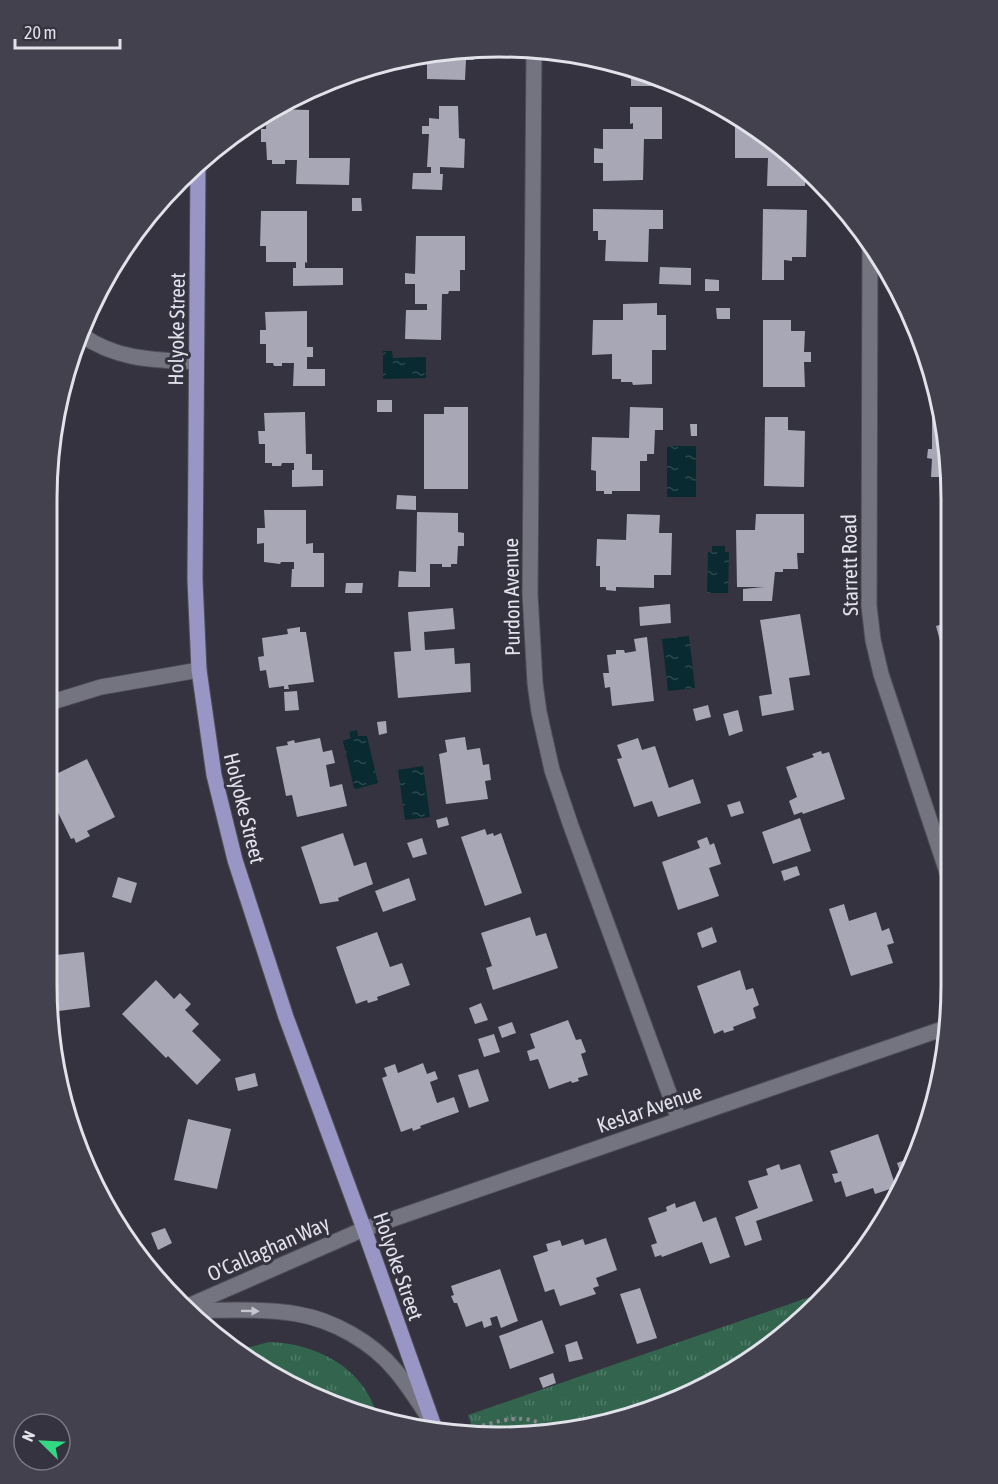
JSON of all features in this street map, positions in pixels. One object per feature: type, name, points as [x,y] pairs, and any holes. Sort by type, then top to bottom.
[{"type":"main road","name":"Holyoke Street","points":[[198,176],[195,580],[199,670],[214,776],[235,860],[286,1017],[433,1422]]},
{"type":"street","name":"Purdon Avenue","points":[[534,59],[530,594],[535,682],[545,741],[561,798],[679,1120]]},
{"type":"street","name":"Starrett Road","points":[[870,258],[869,597],[873,640],[881,674],[941,854]]},
{"type":"street","points":[[88,339],[99,346],[123,354],[154,360],[196,362]]},
{"type":"street","points":[[57,701],[101,687],[199,670]]},
{"type":"street","name":"Keslar Avenue","points":[[364,1229],[938,1030]]},
{"type":"street","name":"O'Callaghan Way","points":[[195,1306],[364,1229]]},
{"type":"street","points":[[198,1308],[287,1312],[307,1316],[334,1326],[367,1344],[395,1368],[431,1422]]},
{"type":"path","points":[[483,1426],[519,1418],[541,1425]]},
{"type":"green space","points":[[814,1296],[745,1353],[694,1381],[641,1404],[585,1419],[528,1426],[472,1426],[468,1415]]},
{"type":"green space","points":[[269,1342],[287,1343],[320,1353],[336,1361],[350,1372],[371,1398],[375,1409],[357,1404],[304,1381],[246,1348]]},
{"type":"water","points":[[383,351],[392,351],[393,358],[426,357],[426,378],[383,379]]},
{"type":"water","points":[[667,446],[696,446],[696,497],[667,497]]},
{"type":"water","points":[[712,546],[725,546],[725,552],[729,552],[728,593],[707,593],[708,552],[712,552]]},
{"type":"water","points":[[689,636],[695,688],[668,691],[662,639]]},
{"type":"water","points":[[357,730],[358,736],[367,736],[378,783],[356,789],[343,741],[351,738],[349,732]]},
{"type":"water","points":[[423,766],[430,817],[405,820],[398,770]]},
{"type":"building","points":[[474,58],[474,60],[466,60],[465,80],[427,79],[427,63]]},
{"type":"building","points":[[631,77],[656,86],[631,86]]},
{"type":"building","points":[[439,106],[458,106],[459,138],[465,139],[464,168],[440,167],[440,174],[443,174],[442,190],[412,189],[413,173],[431,173],[431,167],[427,167],[429,134],[422,134],[422,126],[429,126],[429,118],[439,119]]},
{"type":"building","points":[[630,107],[662,107],[662,139],[644,139],[643,180],[603,181],[603,163],[594,163],[594,148],[603,149],[603,129],[633,129],[633,123],[630,124]]},
{"type":"building","points":[[291,110],[309,110],[309,158],[350,158],[349,185],[296,184],[297,160],[285,160],[285,164],[272,164],[272,160],[267,160],[266,142],[261,142],[261,129],[266,129],[266,123]]},
{"type":"building","points":[[735,127],[738,127],[768,148],[805,180],[805,186],[767,186],[768,158],[735,158]]},
{"type":"building","points":[[352,198],[361,198],[362,211],[352,211]]},
{"type":"building","points":[[593,209],[663,210],[663,229],[649,229],[648,262],[605,261],[606,240],[598,240],[598,231],[593,231]]},
{"type":"building","points":[[763,209],[807,210],[806,257],[792,257],[792,261],[784,260],[784,280],[762,280]]},
{"type":"building","points":[[261,211],[307,211],[307,263],[305,262],[305,268],[343,268],[343,285],[293,286],[293,268],[296,268],[296,262],[266,262],[266,246],[260,246]]},
{"type":"building","points":[[416,236],[465,236],[465,270],[460,270],[460,291],[449,291],[448,294],[442,294],[441,340],[405,339],[406,310],[427,310],[427,304],[415,304],[415,284],[405,284],[405,273],[415,274]]},
{"type":"building","points":[[660,267],[691,268],[691,285],[659,284]]},
{"type":"building","points":[[705,279],[719,280],[719,291],[705,291]]},
{"type":"building","points":[[657,303],[657,315],[666,315],[666,350],[652,350],[652,384],[633,385],[632,382],[612,379],[612,354],[592,355],[593,320],[623,320],[623,304]]},
{"type":"building","points":[[716,308],[730,308],[730,319],[717,319]]},
{"type":"building","points":[[307,311],[307,347],[313,347],[313,357],[307,357],[307,369],[325,369],[325,386],[293,386],[294,363],[274,366],[273,363],[266,363],[266,344],[260,344],[260,330],[266,330],[265,312]]},
{"type":"building","points":[[763,320],[791,320],[791,331],[805,331],[804,352],[811,352],[811,362],[804,362],[805,387],[763,387]]},
{"type":"building","points":[[377,400],[392,400],[392,412],[377,412]]},
{"type":"building","points":[[444,407],[468,407],[468,489],[424,489],[424,414],[444,414]]},
{"type":"building","points":[[630,407],[663,408],[663,430],[655,430],[654,454],[647,454],[647,461],[640,461],[640,491],[612,491],[612,494],[604,494],[604,491],[596,491],[596,471],[591,470],[592,437],[629,438]]},
{"type":"building","points":[[305,412],[306,454],[312,454],[312,470],[323,470],[323,486],[292,487],[294,463],[272,466],[272,463],[265,463],[265,444],[259,444],[258,431],[265,431],[264,413]]},
{"type":"building","points":[[933,413],[940,477],[931,477],[932,459],[927,458],[928,449],[932,449]]},
{"type":"building","points":[[765,417],[788,417],[788,430],[805,431],[804,487],[764,486]]},
{"type":"building","points":[[690,424],[697,424],[697,436],[691,436]]},
{"type":"building","points":[[397,495],[416,496],[416,510],[396,509]]},
{"type":"building","points":[[264,510],[306,510],[306,544],[313,543],[313,553],[324,553],[324,587],[291,587],[294,562],[281,562],[280,564],[264,562],[264,543],[257,544],[257,528],[265,528]]},
{"type":"building","points":[[417,512],[458,513],[458,532],[464,533],[464,546],[458,546],[457,564],[442,567],[442,564],[430,564],[430,587],[398,587],[399,571],[416,572]]},
{"type":"building","points":[[627,514],[660,515],[659,533],[672,533],[671,575],[654,575],[654,588],[616,587],[616,591],[606,590],[606,587],[600,587],[600,566],[596,566],[597,539],[626,540]]},
{"type":"building","points":[[756,514],[804,514],[804,553],[797,553],[798,569],[783,569],[783,572],[775,572],[772,601],[743,601],[743,589],[764,587],[737,587],[736,530],[755,530]]},
{"type":"building","points":[[346,583],[363,583],[362,593],[345,593]]},
{"type":"building","points":[[670,604],[671,623],[640,626],[639,607]]},
{"type":"building","points":[[453,608],[455,629],[424,632],[425,650],[454,648],[455,664],[470,663],[471,692],[398,698],[394,652],[411,651],[408,612]]},
{"type":"building","points":[[800,614],[810,675],[789,678],[794,710],[762,716],[759,696],[772,694],[760,620]]},
{"type":"building","points":[[941,625],[941,644],[936,626]]},
{"type":"building","points":[[300,627],[300,632],[306,632],[314,682],[288,685],[289,689],[284,689],[284,686],[269,688],[266,670],[260,671],[258,657],[264,656],[262,638],[288,634],[287,629]]},
{"type":"building","points":[[647,637],[654,701],[612,706],[610,687],[605,688],[603,673],[609,673],[607,655],[616,654],[616,650],[624,650],[625,653],[636,651],[634,639]]},
{"type":"building","points":[[297,691],[299,710],[285,711],[284,692]]},
{"type":"building","points":[[708,705],[711,717],[696,721],[693,709]]},
{"type":"building","points":[[738,710],[743,731],[729,736],[723,714]]},
{"type":"building","points":[[386,721],[387,733],[379,735],[377,722]]},
{"type":"building","points":[[465,737],[467,750],[480,748],[483,765],[489,764],[491,780],[485,781],[488,799],[446,804],[439,754],[447,752],[445,740]]},
{"type":"building","points":[[320,738],[323,752],[332,750],[335,763],[326,765],[330,787],[342,784],[347,806],[297,817],[292,795],[286,796],[276,747],[288,745],[287,742],[294,740],[295,743]]},
{"type":"building","points":[[638,738],[642,750],[655,746],[669,788],[693,779],[701,803],[658,817],[652,801],[634,807],[617,759],[622,758],[617,745]]},
{"type":"building","points":[[821,751],[822,754],[829,752],[845,799],[794,815],[789,801],[797,797],[786,767],[814,757],[812,754]]},
{"type":"building","points":[[87,759],[115,817],[87,831],[90,836],[76,843],[74,838],[71,839],[57,810],[57,774]]},
{"type":"building","points":[[740,801],[744,813],[731,817],[727,805]]},
{"type":"building","points":[[447,817],[449,825],[438,828],[436,820]]},
{"type":"building","points":[[800,818],[811,851],[773,864],[762,832]]},
{"type":"building","points":[[485,829],[487,835],[493,833],[494,836],[501,833],[522,893],[485,906],[461,837]]},
{"type":"building","points":[[343,833],[354,866],[366,862],[373,884],[338,898],[339,901],[320,904],[301,847]]},
{"type":"building","points":[[707,837],[710,845],[714,843],[721,864],[709,868],[719,896],[678,910],[662,862],[700,848],[697,841]]},
{"type":"building","points":[[422,838],[427,854],[413,858],[407,843]]},
{"type":"building","points":[[797,866],[800,875],[784,881],[781,871]]},
{"type":"building","points":[[118,877],[137,883],[131,903],[112,897]]},
{"type":"building","points":[[409,878],[416,900],[383,912],[375,891]]},
{"type":"building","points":[[844,904],[849,921],[876,912],[882,931],[889,928],[894,943],[887,945],[893,963],[851,976],[829,909]]},
{"type":"building","points":[[530,917],[536,936],[546,933],[558,968],[493,990],[486,968],[492,966],[481,933]]},
{"type":"building","points":[[712,927],[717,942],[702,948],[697,933]]},
{"type":"building","points":[[377,932],[390,967],[402,963],[410,985],[377,997],[378,1000],[368,1003],[367,1000],[356,1004],[336,947]]},
{"type":"building","points":[[84,952],[90,1007],[58,1011],[57,955]]},
{"type":"building","points":[[740,970],[746,990],[753,988],[759,1005],[753,1008],[756,1018],[733,1027],[734,1030],[724,1033],[723,1030],[714,1034],[697,986]]},
{"type":"building","points":[[156,980],[174,999],[180,993],[191,1004],[185,1010],[199,1024],[192,1031],[221,1060],[197,1085],[122,1014]]},
{"type":"building","points":[[481,1003],[488,1020],[475,1024],[469,1008]]},
{"type":"building","points":[[568,1020],[576,1040],[581,1039],[586,1052],[581,1054],[588,1075],[578,1078],[579,1081],[572,1083],[571,1081],[549,1089],[538,1059],[530,1061],[527,1051],[535,1048],[530,1034]]},
{"type":"building","points":[[512,1022],[516,1033],[502,1038],[498,1027]]},
{"type":"building","points":[[494,1034],[500,1052],[484,1057],[478,1039]]},
{"type":"building","points":[[423,1063],[427,1074],[435,1071],[438,1079],[430,1082],[437,1103],[454,1097],[459,1112],[420,1126],[421,1128],[413,1131],[412,1128],[401,1132],[382,1078],[387,1076],[384,1068],[395,1064],[398,1073]]},
{"type":"building","points":[[478,1069],[489,1101],[469,1108],[458,1075]]},
{"type":"building","points":[[255,1073],[258,1086],[238,1091],[235,1078]]},
{"type":"building","points":[[188,1119],[231,1129],[217,1189],[174,1180]]},
{"type":"building","points":[[878,1134],[894,1182],[891,1189],[875,1194],[873,1188],[846,1197],[841,1181],[835,1183],[832,1174],[838,1173],[830,1151]]},
{"type":"building","points":[[904,1160],[900,1170],[897,1163]]},
{"type":"building","points":[[779,1164],[781,1170],[800,1164],[813,1201],[756,1221],[762,1240],[745,1246],[735,1217],[758,1208],[748,1181],[768,1175],[766,1169]]},
{"type":"building","points":[[695,1201],[703,1222],[716,1217],[730,1257],[710,1264],[702,1242],[662,1257],[661,1255],[655,1257],[651,1245],[657,1243],[648,1218],[667,1211],[666,1207],[675,1203],[676,1208]]},
{"type":"building","points":[[165,1228],[172,1243],[158,1250],[151,1233]]},
{"type":"building","points":[[606,1238],[617,1270],[596,1278],[599,1286],[593,1288],[596,1294],[560,1306],[554,1289],[545,1292],[533,1256],[548,1251],[546,1244],[560,1240],[562,1246],[583,1239],[585,1245]]},
{"type":"building","points":[[500,1269],[518,1321],[501,1328],[497,1316],[490,1318],[492,1325],[484,1328],[482,1321],[466,1327],[457,1303],[454,1303],[451,1296],[454,1295],[451,1286]]},
{"type":"building","points":[[640,1288],[657,1338],[637,1344],[620,1294]]},
{"type":"building","points":[[542,1320],[554,1353],[510,1369],[499,1336]]},
{"type":"building","points":[[577,1341],[583,1359],[569,1362],[565,1345]]},
{"type":"building","points":[[553,1373],[556,1383],[543,1388],[539,1378]]}]
